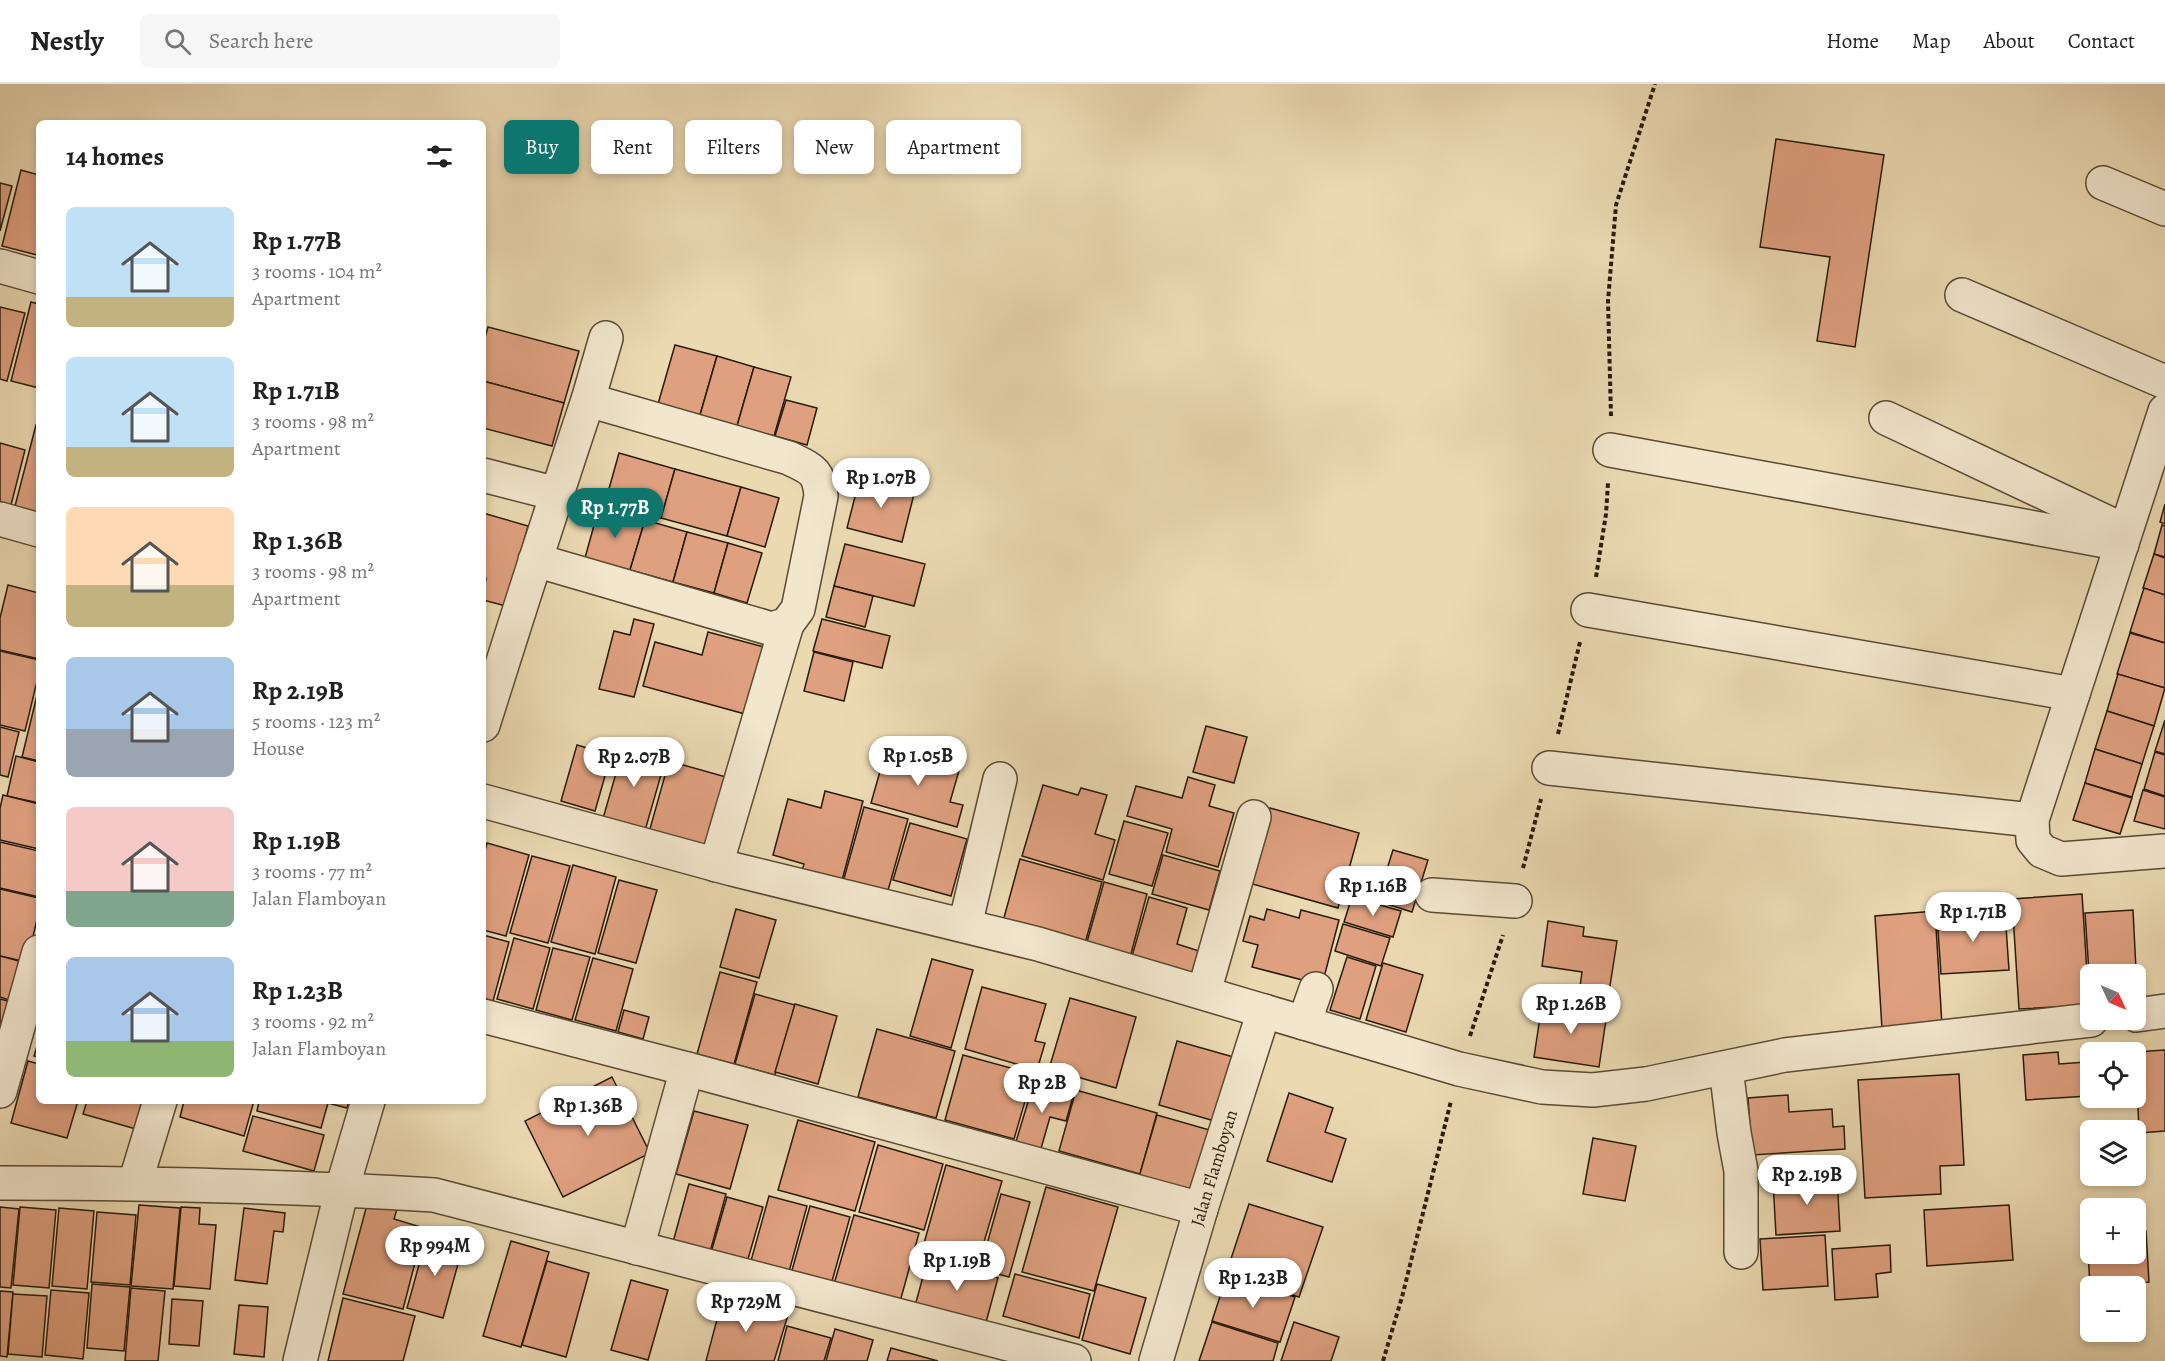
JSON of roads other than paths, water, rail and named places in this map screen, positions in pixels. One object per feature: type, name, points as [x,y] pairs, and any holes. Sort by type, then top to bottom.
[{"type":"street","points":[[2103,183],[2165,209]]},
{"type":"street","points":[[0,266],[36,276]]},
{"type":"street","points":[[1962,295],[2165,382]]},
{"type":"street","points":[[486,706],[494,654],[535,560],[606,338]]},
{"type":"street","points":[[588,400],[789,458],[811,469],[820,480],[821,496],[798,609],[787,624],[716,865]]},
{"type":"street","points":[[2165,411],[2031,820],[2033,840],[2042,851],[2061,859],[2165,851]]},
{"type":"street","points":[[1886,418],[2124,537]]},
{"type":"street","points":[[1610,450],[2124,537]]},
{"type":"street","points":[[486,477],[557,494]]},
{"type":"street","points":[[0,519],[36,529]]},
{"type":"street","points":[[535,560],[772,629],[787,624]]},
{"type":"street","points":[[1588,610],[2073,694]]},
{"type":"street","points":[[1549,768],[2031,820]]},
{"type":"street","points":[[965,925],[1000,779]]},
{"type":"street","points":[[486,802],[716,865],[965,925],[1459,1069],[1542,1087],[1593,1089],[1646,1084],[1785,1055],[2080,1021]]},
{"type":"street","points":[[1204,993],[1254,817]]},
{"type":"street","points":[[1432,896],[1515,901]]},
{"type":"street","points":[[0,1091],[36,963]]},
{"type":"street","points":[[1304,1023],[1316,989]]},
{"type":"street","name":"Jalan Flamboyan","points":[[1156,1361],[1201,1209],[1264,1011]]},
{"type":"street","points":[[2146,1014],[2165,1011]]},
{"type":"street","points":[[486,1017],[1201,1209]]},
{"type":"street","points":[[1726,1068],[1734,1133],[1742,1171],[1741,1252]]},
{"type":"street","points":[[637,1248],[687,1069]]},
{"type":"street","points":[[135,1183],[159,1104]]},
{"type":"street","points":[[300,1361],[342,1189],[367,1104]]},
{"type":"street","points":[[0,1183],[135,1183],[342,1189],[434,1195],[1074,1361]]}]
